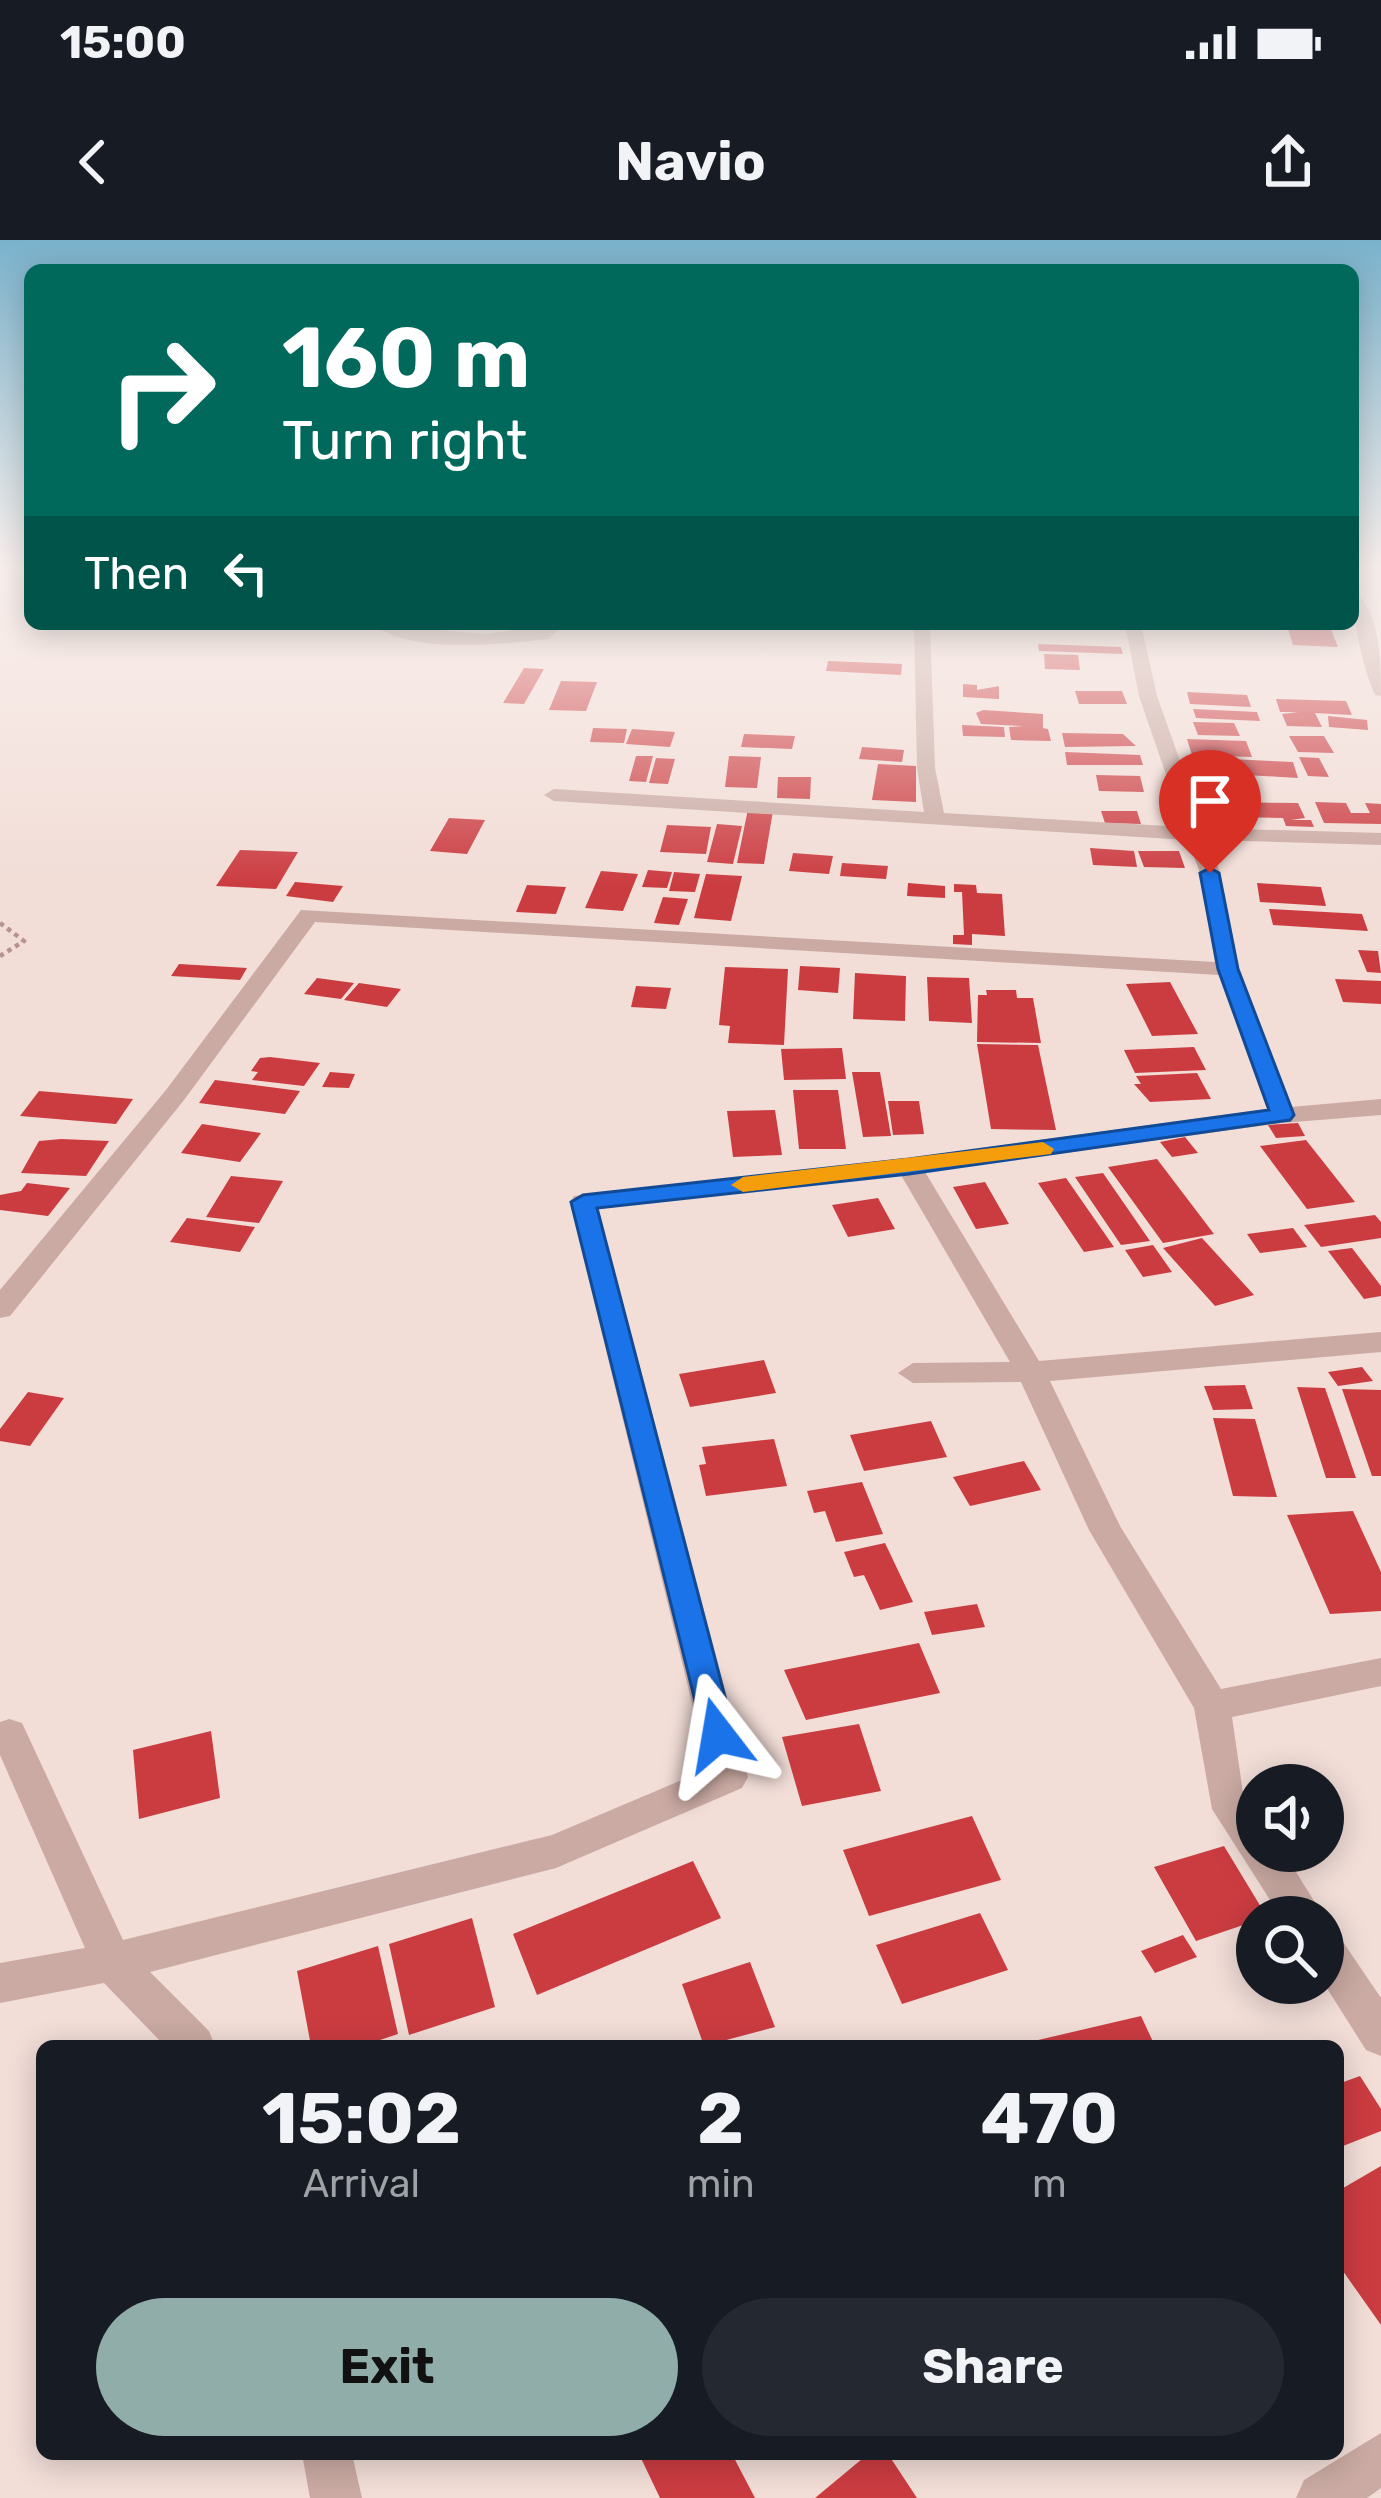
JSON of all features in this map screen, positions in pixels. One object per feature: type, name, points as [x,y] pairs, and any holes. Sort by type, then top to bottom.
[{"type":"street","points":[[923,672],[926,768],[935,819]]},
{"type":"street","points":[[1143,672],[1210,873],[1228,969],[1282,1115]]},
{"type":"street","points":[[554,795],[1196,834],[1381,839]]},
{"type":"street","points":[[0,1309],[175,1096],[309,915],[1228,969]]},
{"type":"street","points":[[0,1983],[112,1962],[556,1851],[729,1777],[583,1202],[909,1166],[1282,1115],[1381,1107]]},
{"type":"street","points":[[909,1166],[1031,1372],[1106,1530],[1212,1706],[1226,1797],[1236,1812]]},
{"type":"street","points":[[913,1373],[1031,1372],[1381,1342]]},
{"type":"street","points":[[1212,1706],[1381,1672]]},
{"type":"street","points":[[9,1734],[112,1962],[188,2040]]},
{"type":"street","points":[[1344,1978],[1381,2035]]},
{"type":"street","points":[[1322,2498],[1381,2458]]},
{"type":"street","points":[[328,2460],[336,2498]]},
{"type":"path","points":[[0,923],[24,941],[0,956]]},
{"type":"building","points":[[521,672],[542,672],[524,704],[503,703]]},
{"type":"building","points":[[561,681],[597,682],[586,711],[549,710]]},
{"type":"building","points":[[963,684],[977,685],[977,690],[999,686],[999,699],[963,697]]},
{"type":"building","points":[[1075,691],[1122,691],[1127,704],[1079,704]]},
{"type":"building","points":[[1187,692],[1247,695],[1251,707],[1190,704]]},
{"type":"building","points":[[1276,699],[1346,701],[1352,715],[1315,713],[1322,727],[1287,726],[1282,714],[1298,712],[1280,712]]},
{"type":"building","points":[[1193,709],[1257,712],[1260,721],[1196,718]]},
{"type":"building","points":[[976,713],[1043,714],[1043,728],[1048,729],[1051,741],[1011,740],[1009,727],[1024,726],[981,724]]},
{"type":"building","points":[[1328,716],[1367,720],[1368,730],[1329,727]]},
{"type":"building","points":[[1193,722],[1234,723],[1240,736],[1198,735]]},
{"type":"building","points":[[962,725],[1004,727],[1005,737],[963,736]]},
{"type":"building","points":[[593,728],[627,729],[624,743],[590,742]]},
{"type":"building","points":[[632,729],[675,732],[670,747],[626,744]]},
{"type":"building","points":[[1062,733],[1123,734],[1136,746],[1065,747]]},
{"type":"building","points":[[744,734],[795,736],[792,749],[741,747]]},
{"type":"building","points":[[1289,736],[1324,736],[1334,753],[1298,752]]},
{"type":"building","points":[[1187,739],[1246,741],[1252,757],[1192,755]]},
{"type":"building","points":[[862,747],[904,750],[902,762],[859,759]]},
{"type":"building","points":[[1065,752],[1140,755],[1143,765],[1067,765]]},
{"type":"building","points":[[636,756],[653,756],[646,782],[629,781]]},
{"type":"building","points":[[729,756],[761,757],[757,788],[725,787]]},
{"type":"building","points":[[1299,757],[1319,758],[1329,777],[1308,776]]},
{"type":"building","points":[[656,758],[675,759],[668,784],[649,783]]},
{"type":"building","points":[[1209,758],[1293,762],[1298,778],[1212,773]]},
{"type":"building","points":[[878,764],[916,766],[916,802],[872,800]]},
{"type":"building","points":[[1096,775],[1140,776],[1144,792],[1099,791]]},
{"type":"building","points":[[778,777],[811,777],[810,799],[777,798]]},
{"type":"building","points":[[1223,802],[1298,803],[1305,818],[1291,820],[1311,820],[1314,827],[1286,826],[1283,818],[1229,817]]},
{"type":"building","points":[[1315,802],[1346,803],[1351,813],[1370,813],[1365,803],[1381,804],[1381,824],[1324,823]]},
{"type":"building","points":[[748,809],[773,811],[764,864],[737,863]]},
{"type":"building","points":[[1101,811],[1137,811],[1141,824],[1105,823]]},
{"type":"building","points":[[449,818],[485,820],[467,854],[430,851]]},
{"type":"building","points":[[717,824],[742,826],[733,864],[707,862]]},
{"type":"building","points":[[667,825],[711,827],[706,854],[660,852]]},
{"type":"building","points":[[1090,848],[1134,851],[1137,867],[1093,865]]},
{"type":"building","points":[[240,850],[298,852],[276,889],[216,886]]},
{"type":"building","points":[[1138,851],[1179,851],[1185,868],[1144,867]]},
{"type":"building","points":[[793,853],[833,856],[829,874],[789,871]]},
{"type":"building","points":[[842,863],[888,866],[886,879],[840,876]]},
{"type":"building","points":[[648,870],[672,872],[667,888],[642,887]]},
{"type":"building","points":[[601,871],[638,874],[623,911],[585,908]]},
{"type":"building","points":[[674,872],[700,874],[695,892],[669,891]]},
{"type":"building","points":[[706,874],[742,876],[731,921],[694,918]]},
{"type":"building","points":[[295,882],[343,886],[333,902],[286,896]]},
{"type":"building","points":[[908,883],[945,886],[945,898],[907,896]]},
{"type":"building","points":[[1257,883],[1321,887],[1326,906],[1260,902]]},
{"type":"building","points":[[954,884],[976,885],[977,893],[1002,894],[1005,936],[972,934],[972,945],[953,944],[953,935],[964,935],[962,892],[954,892]]},
{"type":"building","points":[[527,885],[566,887],[556,914],[516,912]]},
{"type":"building","points":[[663,897],[688,899],[679,925],[654,923]]},
{"type":"building","points":[[1269,909],[1362,914],[1368,931],[1273,925]]},
{"type":"building","points":[[1358,950],[1378,951],[1381,973],[1367,972]]},
{"type":"building","points":[[179,964],[247,968],[240,980],[171,976]]},
{"type":"building","points":[[800,966],[840,968],[838,993],[798,990]]},
{"type":"building","points":[[725,967],[788,969],[784,1045],[728,1043],[730,1026],[719,1025]]},
{"type":"building","points":[[855,973],[906,976],[905,1021],[853,1019]]},
{"type":"building","points":[[927,977],[969,978],[972,1023],[929,1021]]},
{"type":"building","points":[[317,978],[354,983],[341,999],[304,994]]},
{"type":"building","points":[[1335,979],[1381,981],[1381,1004],[1343,1002]]},
{"type":"building","points":[[1170,982],[1198,1034],[1152,1036],[1126,984]]},
{"type":"building","points":[[359,983],[401,989],[387,1007],[344,1000]]},
{"type":"building","points":[[636,986],[671,988],[666,1009],[631,1007]]},
{"type":"building","points":[[986,990],[1016,990],[1017,998],[1033,998],[1041,1043],[977,1042],[978,995],[987,995]]},
{"type":"building","points":[[977,1044],[1038,1045],[1056,1130],[991,1129]]},
{"type":"building","points":[[1194,1047],[1206,1070],[1135,1073],[1124,1050]]},
{"type":"building","points":[[842,1048],[846,1079],[784,1080],[781,1049]]},
{"type":"building","points":[[260,1058],[320,1063],[304,1086],[252,1080],[258,1072],[251,1071]]},
{"type":"building","points":[[330,1072],[355,1074],[349,1088],[322,1087]]},
{"type":"building","points":[[852,1072],[880,1072],[891,1136],[863,1137]]},
{"type":"building","points":[[1197,1073],[1211,1099],[1150,1102],[1134,1084],[1141,1084],[1136,1076]]},
{"type":"building","points":[[215,1080],[300,1091],[285,1114],[199,1103]]},
{"type":"building","points":[[793,1090],[838,1090],[846,1149],[799,1149]]},
{"type":"building","points":[[39,1091],[133,1099],[116,1124],[20,1116]]},
{"type":"building","points":[[888,1101],[919,1101],[924,1134],[893,1135]]},
{"type":"building","points":[[775,1110],[782,1155],[733,1157],[727,1111]]},
{"type":"building","points":[[1298,1123],[1305,1136],[1276,1138],[1268,1125]]},
{"type":"building","points":[[202,1124],[261,1133],[240,1162],[181,1153]]},
{"type":"building","points":[[1185,1137],[1198,1153],[1172,1157],[1160,1142]]},
{"type":"building","points":[[1306,1140],[1355,1202],[1307,1209],[1260,1146]]},
{"type":"building","points":[[39,1141],[109,1141],[86,1176],[21,1173]]},
{"type":"building","points":[[1157,1159],[1214,1234],[1163,1243],[1108,1167]]},
{"type":"building","points":[[1103,1173],[1150,1241],[1121,1245],[1075,1177]]},
{"type":"building","points":[[231,1176],[283,1181],[259,1223],[206,1217]]},
{"type":"building","points":[[1066,1178],[1114,1247],[1084,1252],[1038,1183]]},
{"type":"building","points":[[985,1182],[1009,1224],[976,1229],[953,1187]]},
{"type":"building","points":[[27,1183],[70,1188],[48,1216],[0,1210],[0,1195],[21,1191]]},
{"type":"building","points":[[878,1198],[895,1229],[848,1237],[832,1205]]},
{"type":"building","points":[[1375,1215],[1381,1222],[1381,1238],[1321,1247],[1304,1225]]},
{"type":"building","points":[[187,1218],[255,1227],[240,1252],[170,1242]]},
{"type":"building","points":[[1293,1228],[1307,1247],[1260,1253],[1247,1234]]},
{"type":"building","points":[[1202,1238],[1254,1295],[1215,1306],[1163,1248]]},
{"type":"building","points":[[1153,1245],[1172,1272],[1143,1277],[1125,1250]]},
{"type":"building","points":[[1352,1248],[1381,1286],[1381,1296],[1364,1299],[1328,1251]]},
{"type":"building","points":[[764,1360],[776,1393],[690,1407],[679,1374]]},
{"type":"building","points":[[1362,1367],[1373,1381],[1338,1386],[1328,1372]]},
{"type":"building","points":[[1245,1385],[1253,1409],[1213,1410],[1204,1386]]},
{"type":"building","points":[[1297,1387],[1325,1388],[1356,1478],[1326,1478]]},
{"type":"building","points":[[1342,1389],[1381,1390],[1381,1476],[1372,1476]]},
{"type":"building","points":[[28,1392],[64,1398],[30,1446],[0,1441],[0,1429]]},
{"type":"building","points":[[1213,1418],[1255,1419],[1277,1497],[1233,1496]]},
{"type":"building","points":[[931,1421],[947,1457],[864,1471],[850,1435]]},
{"type":"building","points":[[774,1439],[787,1486],[706,1496],[699,1465],[706,1464],[702,1447]]},
{"type":"building","points":[[1024,1461],[1041,1490],[970,1506],[953,1477]]},
{"type":"building","points":[[862,1482],[883,1534],[836,1542],[825,1511],[814,1513],[807,1491]]},
{"type":"building","points":[[1353,1511],[1381,1572],[1381,1611],[1330,1614],[1287,1515]]},
{"type":"building","points":[[885,1543],[913,1602],[880,1610],[864,1575],[854,1577],[844,1552]]},
{"type":"building","points":[[977,1604],[985,1627],[932,1635],[924,1612]]},
{"type":"building","points":[[919,1643],[940,1693],[806,1720],[784,1670]]},
{"type":"building","points":[[859,1724],[881,1791],[802,1806],[782,1737]]},
{"type":"building","points":[[211,1731],[220,1798],[139,1819],[133,1750]]},
{"type":"building","points":[[972,1816],[1001,1880],[869,1916],[843,1850]]},
{"type":"building","points":[[1224,1846],[1254,1896],[1236,1896],[1236,1927],[1196,1941],[1154,1867]]},
{"type":"building","points":[[693,1861],[721,1918],[537,1995],[513,1934]]},
{"type":"building","points":[[980,1913],[1008,1970],[902,2004],[876,1945]]},
{"type":"building","points":[[472,1918],[495,2007],[409,2035],[389,1944]]},
{"type":"building","points":[[1183,1935],[1197,1957],[1155,1973],[1141,1951]]},
{"type":"building","points":[[378,1946],[398,2034],[380,2040],[310,2040],[297,1971]]},
{"type":"building","points":[[750,1962],[775,2027],[726,2040],[702,2040],[682,1984]]},
{"type":"building","points":[[1141,2016],[1152,2040],[1038,2040]]},
{"type":"building","points":[[1360,2076],[1381,2109],[1381,2131],[1344,2146],[1344,2082]]},
{"type":"building","points":[[1381,2166],[1381,2325],[1344,2273],[1344,2188]]},
{"type":"building","points":[[642,2460],[735,2460],[755,2498],[660,2498]]},
{"type":"building","points":[[861,2460],[892,2460],[917,2498],[815,2498]]},
{"type":"slow traffic","points":[[743,1185],[1043,1149]]},
{"type":"route","points":[[718,1735],[583,1202],[909,1166],[1282,1115],[1228,969],[1210,873]]}]
